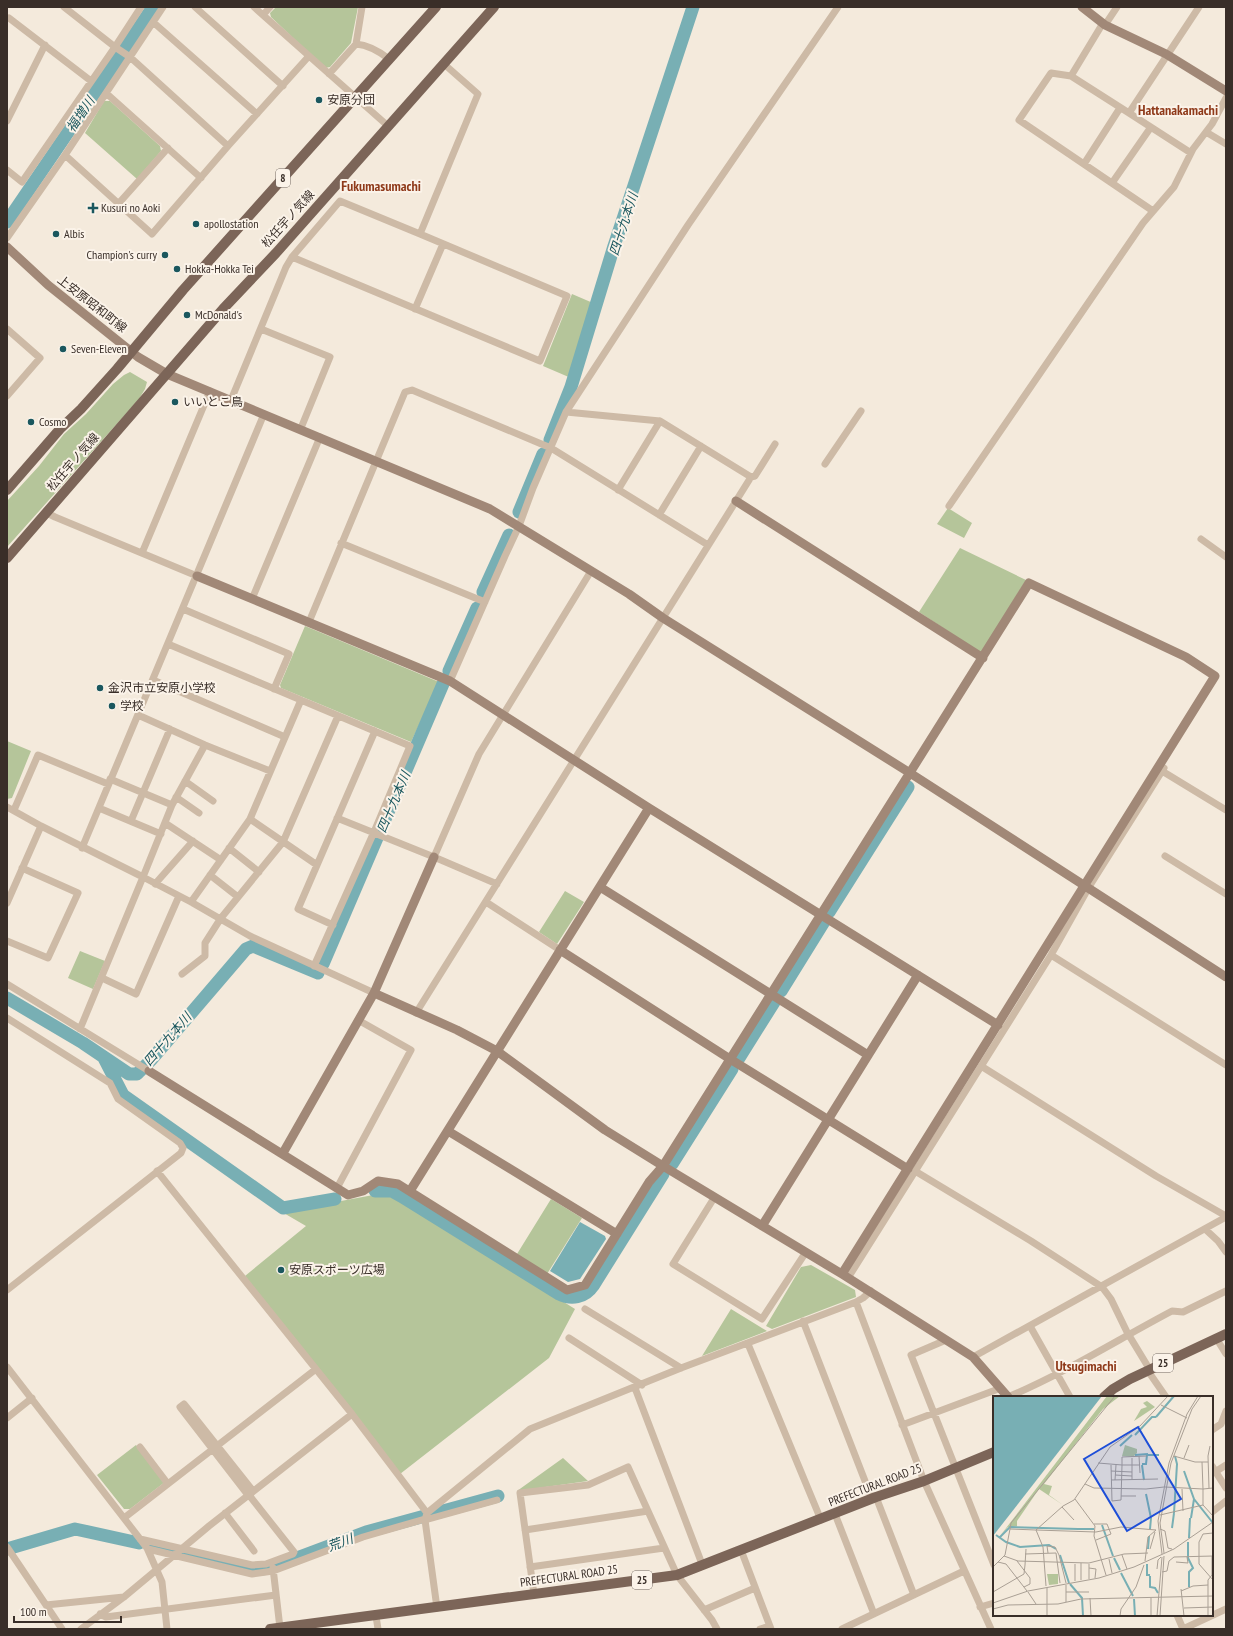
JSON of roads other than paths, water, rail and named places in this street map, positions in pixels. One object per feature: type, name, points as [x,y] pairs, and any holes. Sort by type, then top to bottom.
[{"type":"main road","name":"8","points":[[7,490],[60,429],[81,409],[117,369],[132,350],[436,7]]},
{"type":"main road","name":"松任宇ノ気線","points":[[7,558],[167,374],[494,7]]},
{"type":"main road","name":"25","points":[[1105,1396],[1119,1385],[1226,1334]]},
{"type":"main road","name":"PREFECTURAL ROAD 25","points":[[275,1628],[437,1608],[677,1575],[874,1498],[924,1481],[993,1452]]},
{"type":"street","points":[[64,7],[129,56],[228,146]]},
{"type":"street","points":[[7,238],[65,155],[129,56],[163,7]]},
{"type":"street","points":[[195,7],[282,86]]},
{"type":"street","points":[[254,7],[388,126]]},
{"type":"street","points":[[263,15],[270,7]]},
{"type":"street","points":[[329,74],[356,44],[362,7]]},
{"type":"street","points":[[450,681],[519,526],[533,488],[566,412],[688,225],[838,7]]},
{"type":"street","points":[[1082,7],[1104,24],[1166,54],[1226,91]]},
{"type":"street","points":[[1071,76],[1104,24],[1117,7]]},
{"type":"street","points":[[1129,113],[1166,54],[1199,7]]},
{"type":"street","points":[[7,170],[22,182],[116,47],[138,8]]},
{"type":"street","points":[[8,18],[91,81]]},
{"type":"street","points":[[153,22],[257,114]]},
{"type":"street","points":[[356,44],[382,54],[390,60]]},
{"type":"street","points":[[7,121],[45,45]]},
{"type":"street","points":[[65,155],[152,234],[228,146],[309,56]]},
{"type":"street","points":[[420,234],[478,94],[444,64]]},
{"type":"street","points":[[1153,211],[1019,120],[1051,73],[1071,76],[1191,153]]},
{"type":"street","points":[[106,93],[200,178]]},
{"type":"street","points":[[949,506],[1143,223],[1174,187],[1191,153],[1206,132],[1226,98]]},
{"type":"street","points":[[1084,164],[1120,108]]},
{"type":"street","points":[[1112,183],[1150,127]]},
{"type":"street","points":[[1206,132],[1226,144]]},
{"type":"street","points":[[118,203],[168,148]]},
{"type":"street","points":[[231,400],[286,267],[292,257],[340,201],[567,296],[540,361],[292,257]]},
{"type":"street","points":[[415,309],[443,244]]},
{"type":"street","name":"上安原昭和町線","points":[[7,247],[48,285],[132,350],[138,357],[167,374],[300,428],[490,509],[629,594],[663,618],[910,773],[1226,977]]},
{"type":"street","points":[[261,329],[330,357],[300,428]]},
{"type":"street","points":[[7,396],[40,358],[8,331]]},
{"type":"street","points":[[308,622],[375,460],[405,392],[412,390],[551,448],[708,545]]},
{"type":"street","points":[[142,553],[210,392]]},
{"type":"street","points":[[825,464],[861,411]]},
{"type":"street","points":[[566,412],[660,421],[751,477]]},
{"type":"street","points":[[82,848],[264,414]]},
{"type":"street","points":[[618,490],[660,421]]},
{"type":"street","points":[[252,599],[320,437]]},
{"type":"street","points":[[416,1013],[708,545],[751,477],[755,476],[775,444]]},
{"type":"street","points":[[659,515],[701,446]]},
{"type":"street","points":[[736,501],[983,658]]},
{"type":"street","points":[[47,512],[55,517],[450,681],[649,808],[998,1025]]},
{"type":"street","points":[[1201,539],[1226,557]]},
{"type":"street","points":[[341,543],[485,602]]},
{"type":"street","points":[[283,1153],[374,993],[479,754],[591,571]]},
{"type":"street","points":[[7,984],[283,1153],[348,1195],[363,1191],[378,1181],[398,1184],[567,1290],[585,1285],[650,1182],[663,1166],[1029,583],[1186,657],[1215,676],[1087,886],[1051,954],[981,1066],[912,1170],[845,1276]]},
{"type":"street","points":[[183,609],[289,654],[274,689]]},
{"type":"street","points":[[168,644],[410,746],[374,832],[314,966]]},
{"type":"street","points":[[153,680],[285,737]]},
{"type":"street","points":[[191,902],[250,819],[300,700]]},
{"type":"street","points":[[138,715],[270,771]]},
{"type":"street","points":[[182,974],[204,956],[205,943],[221,918],[283,842],[338,716]]},
{"type":"street","points":[[131,821],[170,729]]},
{"type":"street","points":[[332,925],[298,909],[375,732]]},
{"type":"street","points":[[80,1029],[172,805],[206,745]]},
{"type":"street","points":[[172,805],[144,793],[38,755],[10,808],[82,848],[191,902],[250,936],[416,1013],[457,1030],[497,1051],[605,1130],[714,1198],[871,1291],[973,1357],[1007,1396]]},
{"type":"street","points":[[912,1170],[998,1025],[1163,769],[1226,810]]},
{"type":"street","points":[[185,781],[213,801]]},
{"type":"street","points":[[176,797],[199,813]]},
{"type":"street","points":[[99,808],[161,834]]},
{"type":"street","points":[[410,1191],[649,808]]},
{"type":"street","points":[[337,818],[497,884]]},
{"type":"street","points":[[250,819],[317,865]]},
{"type":"street","points":[[165,823],[221,860]]},
{"type":"street","points":[[8,898],[41,826]]},
{"type":"street","points":[[155,884],[193,841]]},
{"type":"street","points":[[230,848],[259,872]]},
{"type":"street","points":[[1165,856],[1226,894]]},
{"type":"street","points":[[7,941],[48,958],[78,893],[22,868]]},
{"type":"street","points":[[210,875],[238,897]]},
{"type":"street","points":[[600,886],[868,1055]]},
{"type":"street","points":[[102,978],[136,994],[179,896]]},
{"type":"street","points":[[486,902],[730,1060],[1030,1241],[1102,1287],[1111,1299],[1149,1370],[1165,1396]]},
{"type":"street","points":[[1051,954],[1226,1065]]},
{"type":"street","points":[[762,1226],[918,975]]},
{"type":"street","points":[[7,1018],[110,1083],[118,1099],[180,1142],[183,1148],[181,1153],[7,1290]]},
{"type":"street","points":[[337,1188],[411,1050],[358,1020]]},
{"type":"street","points":[[973,1357],[1102,1287],[1226,1217],[1156,1176],[981,1066]]},
{"type":"street","points":[[448,1131],[617,1234]]},
{"type":"street","points":[[157,1171],[352,1414],[426,1516],[437,1608]]},
{"type":"street","points":[[714,1198],[673,1264],[762,1319],[806,1252]]},
{"type":"street","points":[[1205,1229],[1218,1241],[1226,1252]]},
{"type":"street","points":[[426,1516],[530,1429],[635,1388],[681,1368],[856,1302],[864,1298],[871,1291]]},
{"type":"street","points":[[1010,1396],[1057,1373],[1172,1311],[1183,1312],[1226,1291]]},
{"type":"street","points":[[856,1302],[924,1481],[991,1629]]},
{"type":"street","points":[[585,1309],[681,1368]]},
{"type":"street","points":[[803,1321],[914,1595]]},
{"type":"street","points":[[1030,1326],[1069,1396]]},
{"type":"street","points":[[569,1338],[642,1385]]},
{"type":"street","points":[[1216,1338],[1226,1354]]},
{"type":"street","points":[[946,1340],[911,1355],[992,1556]]},
{"type":"street","points":[[748,1344],[821,1520]]},
{"type":"street","points":[[7,1367],[148,1549],[162,1582],[167,1629]]},
{"type":"street","points":[[124,1518],[316,1369]]},
{"type":"street","points":[[635,1388],[702,1564]]},
{"type":"street","points":[[902,1424],[934,1414],[1001,1388]]},
{"type":"street","points":[[7,1418],[32,1398]]},
{"type":"street","points":[[140,1538],[252,1565],[272,1562],[293,1554],[294,1552],[215,1448],[184,1404],[180,1407],[215,1448]]},
{"type":"street","points":[[1213,1429],[1221,1424],[1226,1411]]},
{"type":"street","points":[[81,1629],[124,1597],[181,1548],[352,1414]]},
{"type":"street","points":[[140,1447],[168,1484]]},
{"type":"street","points":[[1226,1465],[1214,1469],[1226,1488]]},
{"type":"street","points":[[534,1594],[520,1494],[588,1485],[628,1467],[677,1575],[717,1629]]},
{"type":"street","points":[[148,1549],[252,1574],[273,1571],[363,1537],[426,1516],[497,1500]]},
{"type":"street","points":[[1213,1511],[1226,1501]]},
{"type":"street","points":[[525,1530],[648,1511]]},
{"type":"street","points":[[225,1513],[254,1552]]},
{"type":"street","points":[[835,1514],[874,1614]]},
{"type":"street","points":[[7,1547],[62,1629]]},
{"type":"street","points":[[530,1567],[664,1548]]},
{"type":"street","points":[[741,1550],[770,1627],[760,1629]]},
{"type":"street","points":[[272,1562],[276,1595],[275,1628]]},
{"type":"street","points":[[842,1629],[964,1571]]},
{"type":"street","points":[[704,1610],[755,1588]]},
{"type":"street","points":[[100,1614],[106,1617],[276,1595]]},
{"type":"street","points":[[46,1605],[124,1597]]},
{"type":"street","points":[[980,1607],[993,1603]]},
{"type":"street","points":[[1213,1615],[1226,1609]]},
{"type":"street","points":[[376,1616],[378,1629]]},
{"type":"street","points":[[1177,1616],[1183,1629],[1211,1616]]},
{"type":"water","points":[[580,1222],[605,1236],[606,1239],[580,1279],[568,1282],[550,1271]]},
{"type":"waterway","name":"福増川","points":[[7,222],[153,7]]},
{"type":"waterway","name":"四十九本川","points":[[550,440],[571,387],[614,246],[693,7]]},
{"type":"waterway","name":"四十九本川","points":[[519,512],[543,454]]},
{"type":"waterway","name":"四十九本川","points":[[483,592],[509,535]]},
{"type":"waterway","name":"四十九本川","points":[[449,671],[477,608]]},
{"type":"waterway","name":"四十九本川","points":[[323,964],[443,684]]},
{"type":"waterway","points":[[829,912],[908,787]]},
{"type":"waterway","points":[[781,991],[825,920]]},
{"type":"waterway","name":"四十九本川","points":[[7,998],[83,1043],[129,1074],[137,1074],[151,1060],[246,949],[253,946],[318,973]]},
{"type":"waterway","points":[[739,1058],[776,999]]},
{"type":"waterway","points":[[104,1058],[123,1095],[283,1208],[335,1199]]},
{"type":"waterway","points":[[672,1164],[732,1069]]},
{"type":"waterway","points":[[375,1191],[392,1191],[559,1294],[568,1297],[578,1297],[586,1293],[593,1286],[663,1174]]},
{"type":"waterway","name":"荒川","points":[[182,1553],[252,1570],[270,1568],[366,1532],[498,1496]]},
{"type":"waterway","name":"荒川","points":[[7,1549],[75,1529],[139,1543]]},
{"type":"waterway","name":"荒川","points":[[154,1547],[174,1551]]},
{"type":"place","name":"安原分団","points":[[319,100]]},
{"type":"place","name":"Kusuri no Aoki","points":[[93,208]]},
{"type":"place","name":"apollostation","points":[[196,224]]},
{"type":"place","name":"Albis","points":[[56,234]]},
{"type":"place","name":"Champion's curry","points":[[165,255]]},
{"type":"place","name":"Hokka-Hokka Tei","points":[[177,269]]},
{"type":"place","name":"McDonald's","points":[[187,315]]},
{"type":"place","name":"Seven-Eleven","points":[[63,349]]},
{"type":"place","name":"いいとこ鳥","points":[[175,402]]},
{"type":"place","name":"Cosmo","points":[[31,422]]},
{"type":"place","name":"金沢市立安原小学校","points":[[100,688]]},
{"type":"place","name":"学校","points":[[112,706]]},
{"type":"place","name":"安原スポーツ広場","points":[[281,1270]]},
{"type":"district","name":"Hattanakamachi","points":[[1178,110]]},
{"type":"district","name":"Fukumasumachi","points":[[381,186]]},
{"type":"district","name":"Utsugimachi","points":[[1086,1366]]}]
